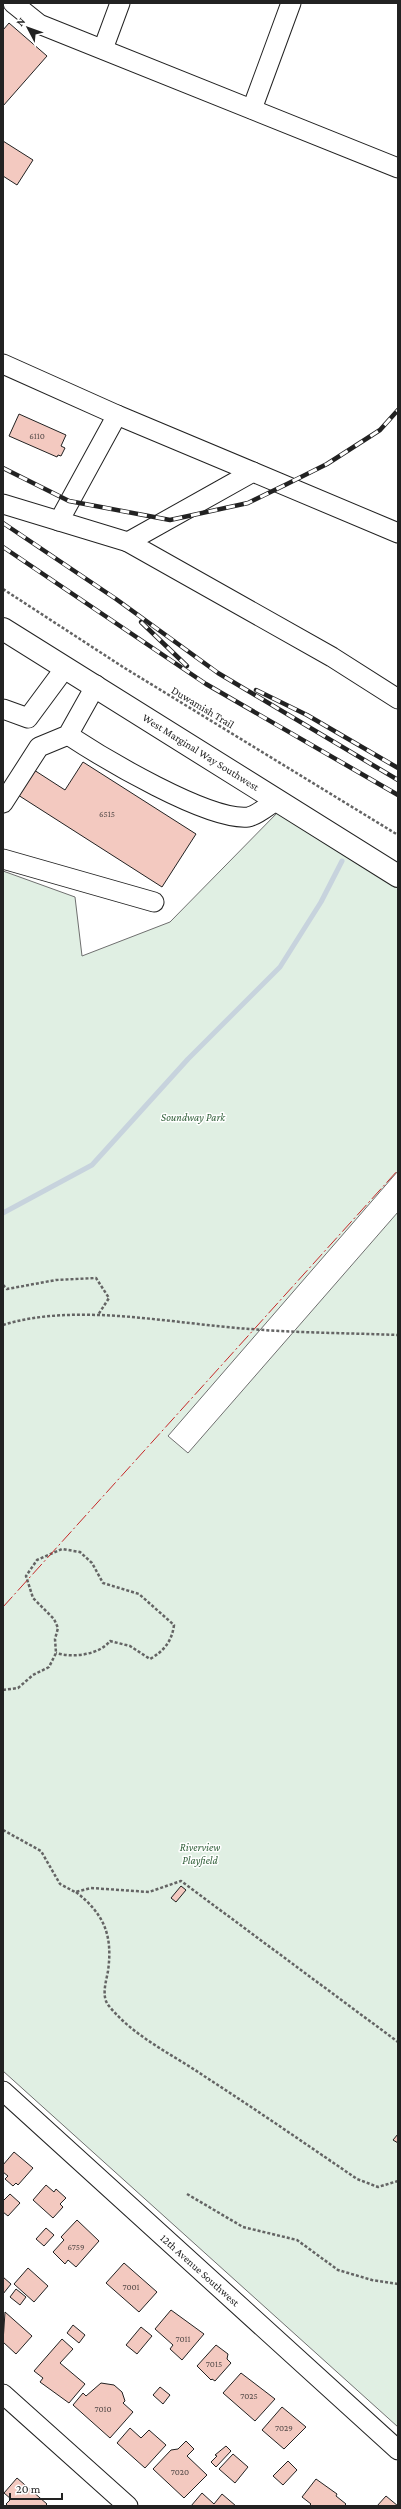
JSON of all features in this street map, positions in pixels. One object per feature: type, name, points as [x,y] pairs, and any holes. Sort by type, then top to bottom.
[{"type":"main road","name":"West Marginal Way Southwest","points":[[3,629],[65,668],[96,685],[398,876]]},
{"type":"street","points":[[13,3],[39,24],[398,168]]},
{"type":"street","points":[[103,49],[120,3]]},
{"type":"street","points":[[252,109],[291,3]]},
{"type":"street","points":[[3,364],[117,415],[398,533]]},
{"type":"street","points":[[59,521],[117,415]]},
{"type":"street","points":[[128,542],[253,472]]},
{"type":"street","points":[[3,504],[128,542],[332,657],[398,699]]},
{"type":"street","points":[[3,709],[28,718],[65,668]]},
{"type":"street","points":[[3,803],[39,747],[68,735],[96,685]]},
{"type":"street","points":[[68,735],[182,798],[223,814],[249,817],[277,800]]},
{"type":"street","points":[[3,859],[154,902]]},
{"type":"street","name":"12th Avenue Southwest","points":[[3,2091],[398,2450]]},
{"type":"street","points":[[3,2394],[128,2506]]},
{"type":"path","name":"Duwamish Trail","points":[[3,589],[123,667],[398,835]]},
{"type":"path","points":[[3,1285],[7,1289],[56,1280],[96,1278],[109,1298],[98,1315]]},
{"type":"path","points":[[3,1325],[24,1318],[98,1315],[250,1329],[398,1335]]},
{"type":"path","points":[[3,1690],[18,1688],[33,1675],[49,1667],[56,1653],[55,1639],[58,1628],[54,1619],[33,1598],[26,1576],[37,1560],[62,1549],[80,1552],[92,1563],[103,1583],[139,1594],[174,1625],[172,1638],[158,1655],[150,1659],[130,1646],[110,1641],[104,1648],[69,1657],[56,1653]]},
{"type":"path","points":[[3,1830],[41,1851],[60,1884],[75,1892],[93,1905],[108,1932],[108,1969],[104,1990],[108,2005],[144,2038],[234,2095],[357,2179],[378,2187],[398,2181]]},
{"type":"path","points":[[75,1892],[91,1888],[149,1892],[181,1880],[398,2042]]},
{"type":"path","points":[[187,2194],[243,2227],[297,2240],[338,2270],[372,2280],[398,2284]]},
{"type":"green space","points":[[280,810],[398,883],[398,1171],[168,1436],[188,1453],[398,1212],[398,2427],[3,2071],[3,871],[75,897],[82,956],[170,922]]},
{"type":"building","points":[[9,23],[47,56],[3,106],[3,30]]},
{"type":"building","points":[[3,141],[33,160],[17,185],[3,176]]},
{"type":"building","points":[[19,414],[66,435],[61,446],[65,448],[61,456],[58,455],[57,457],[9,436]]},
{"type":"building","points":[[83,762],[196,834],[162,887],[18,795],[34,770],[65,790]]},
{"type":"building","points":[[181,1886],[186,1890],[176,1902],[171,1898]]},
{"type":"building","points":[[398,2134],[398,2143],[393,2140]]},
{"type":"building","points":[[14,2152],[33,2168],[18,2185],[16,2183],[13,2186],[5,2179],[8,2176],[3,2172],[3,2165]]},
{"type":"building","points":[[46,2185],[54,2192],[56,2189],[66,2198],[60,2204],[63,2207],[53,2218],[33,2200]]},
{"type":"building","points":[[10,2194],[20,2203],[8,2216],[3,2212],[3,2201]]},
{"type":"building","points":[[77,2220],[99,2241],[76,2267],[68,2260],[65,2264],[53,2252],[64,2240],[61,2237]]},
{"type":"building","points":[[46,2228],[54,2235],[44,2246],[36,2239]]},
{"type":"building","points":[[124,2263],[157,2292],[139,2312],[106,2283]]},
{"type":"building","points":[[28,2268],[48,2286],[34,2302],[14,2284]]},
{"type":"building","points":[[3,2277],[11,2284],[3,2294]]},
{"type":"building","points":[[16,2289],[26,2297],[20,2305],[10,2297]]},
{"type":"building","points":[[171,2310],[204,2334],[182,2360],[170,2349],[173,2345],[155,2329]]},
{"type":"building","points":[[5,2312],[32,2336],[16,2354],[3,2342]]},
{"type":"building","points":[[73,2325],[85,2335],[79,2343],[67,2333]]},
{"type":"building","points":[[141,2327],[152,2336],[137,2354],[126,2345]]},
{"type":"building","points":[[62,2339],[73,2349],[60,2363],[85,2384],[69,2403],[40,2382],[43,2378],[34,2371]]},
{"type":"building","points":[[216,2345],[228,2354],[227,2359],[231,2363],[215,2381],[212,2379],[211,2380],[197,2366]]},
{"type":"building","points":[[241,2373],[275,2399],[255,2421],[223,2393]]},
{"type":"building","points":[[101,2383],[114,2385],[122,2392],[125,2401],[123,2403],[133,2412],[110,2438],[73,2405],[83,2393],[86,2396]]},
{"type":"building","points":[[160,2387],[170,2395],[163,2404],[153,2395]]},
{"type":"building","points":[[282,2407],[306,2427],[284,2449],[262,2430]]},
{"type":"building","points":[[130,2428],[141,2438],[149,2430],[166,2445],[145,2468],[117,2443]]},
{"type":"building","points":[[186,2441],[194,2449],[187,2456],[207,2475],[184,2498],[153,2469],[171,2450],[178,2449]]},
{"type":"building","points":[[226,2446],[231,2451],[216,2467],[211,2462],[217,2456],[215,2455]]},
{"type":"building","points":[[233,2454],[248,2467],[235,2483],[219,2469]]},
{"type":"building","points":[[288,2461],[297,2470],[283,2485],[273,2476]]},
{"type":"building","points":[[17,2478],[47,2504],[45,2506],[8,2506],[6,2504],[11,2499],[4,2493]]},
{"type":"building","points":[[316,2479],[337,2494],[336,2496],[346,2504],[344,2506],[309,2506],[311,2504],[302,2497]]},
{"type":"building","points":[[202,2493],[214,2504],[222,2494],[236,2506],[191,2506]]},
{"type":"building","points":[[386,2496],[398,2506],[377,2506]]},
{"type":"waterway","points":[[3,1213],[92,1165],[188,1059],[280,967],[321,902],[342,861]]},
{"type":"railway","points":[[3,468],[69,501],[170,520],[248,503],[327,464],[380,430],[398,410]]},
{"type":"railway","points":[[3,523],[116,599],[218,673],[398,780]]},
{"type":"railway","points":[[3,547],[206,684],[398,795]]},
{"type":"railway","points":[[141,622],[187,666]]},
{"type":"railway","points":[[256,690],[307,715],[398,768]]},
{"type":"power","points":[[3,1607],[398,1170]]},
{"type":"park label","name":"Soundway Park","points":[[193,1117]]},
{"type":"park label","name":"Riverview Playfield","points":[[200,1853]]}]
